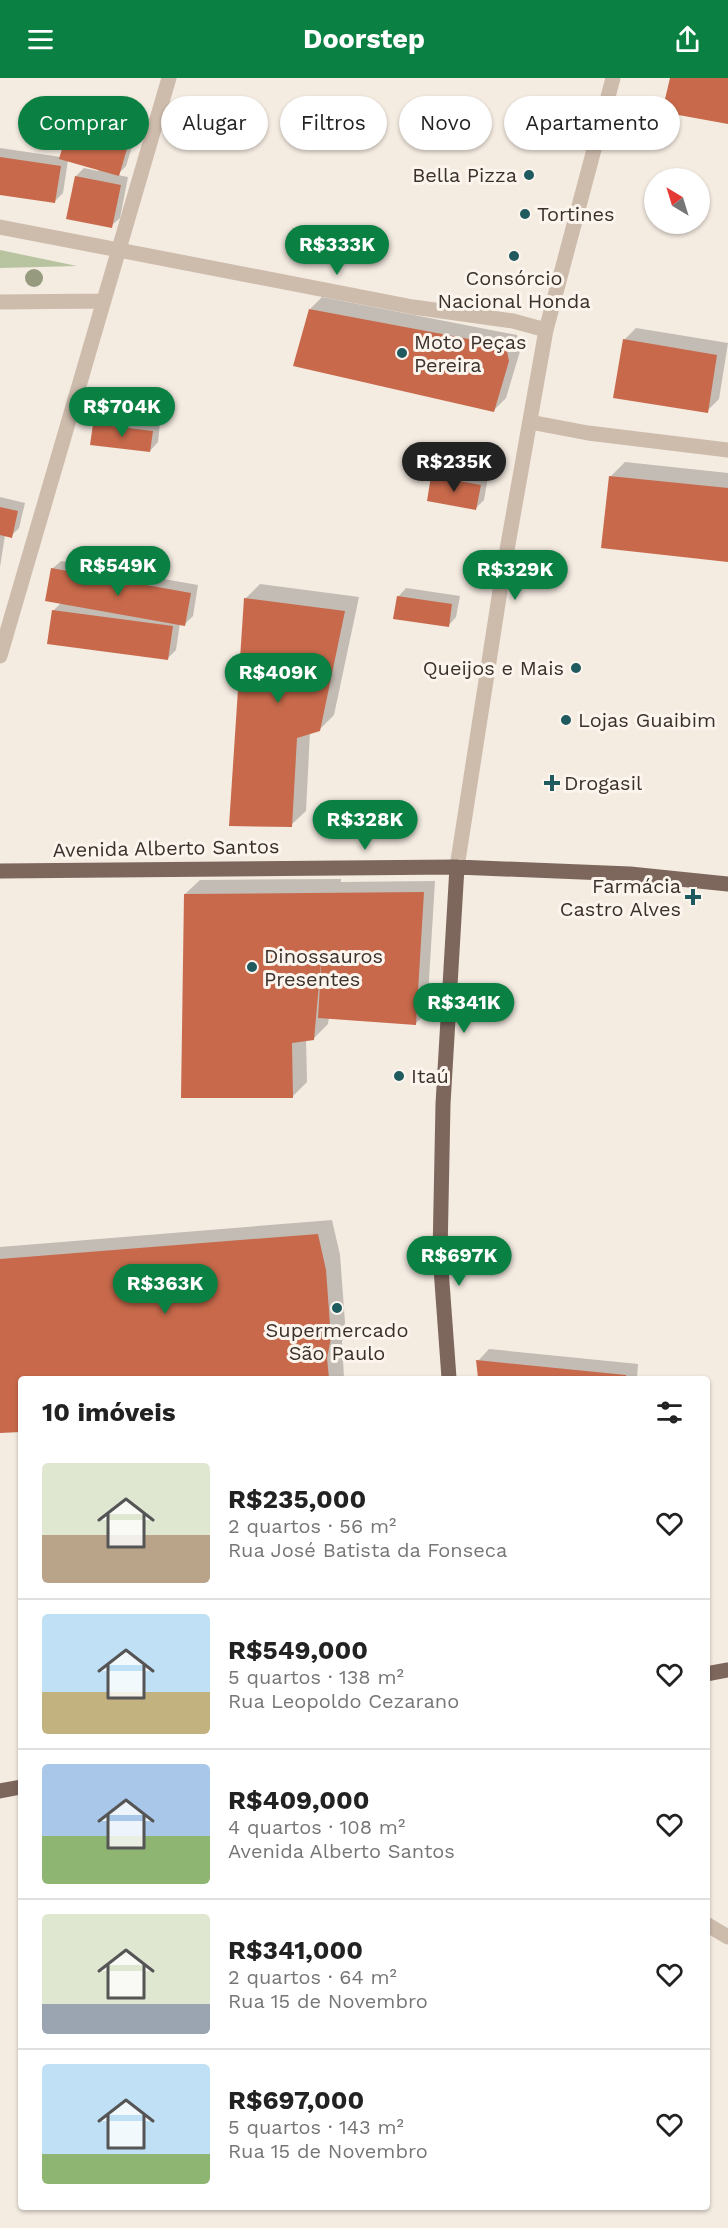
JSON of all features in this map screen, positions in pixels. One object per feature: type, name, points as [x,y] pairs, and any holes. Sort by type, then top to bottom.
[{"type":"main road","name":"Avenida Alberto Santos","points":[[0,871],[457,867],[630,874],[728,884]]},
{"type":"main road","points":[[449,1376],[440,1244],[443,1104],[457,867]]},
{"type":"main road","points":[[710,1673],[728,1670]]},
{"type":"main road","points":[[0,1791],[18,1788]]},
{"type":"street","points":[[0,656],[169,78]]},
{"type":"street","points":[[457,867],[502,578],[546,330],[612,78]]},
{"type":"street","points":[[0,227],[413,307],[513,321],[546,330]]},
{"type":"street","points":[[0,302],[104,301]]},
{"type":"street","points":[[530,422],[588,433],[728,450]]},
{"type":"street","points":[[710,1926],[728,1937]]},
{"type":"green space","points":[[0,250],[77,266],[0,268]]},
{"type":"building","points":[[670,78],[728,78],[728,124],[680,115],[680,96],[666,96]]},
{"type":"building","points":[[62,150],[127,150],[119,176],[59,159]]},
{"type":"building","points":[[0,157],[61,166],[55,203],[0,195]]},
{"type":"building","points":[[75,176],[121,185],[112,228],[66,219]]},
{"type":"building","name":"Moto Peças Pereira","points":[[309,309],[506,346],[509,361],[494,412],[293,366]]},
{"type":"building","points":[[623,339],[717,355],[708,413],[613,398]]},
{"type":"building","points":[[93,424],[153,431],[150,452],[90,445]]},
{"type":"building","points":[[431,476],[481,485],[476,510],[427,501]]},
{"type":"building","points":[[609,476],[728,488],[728,562],[601,548]]},
{"type":"building","points":[[0,507],[18,511],[12,538],[0,535]]},
{"type":"building","points":[[51,568],[191,593],[185,626],[45,601]]},
{"type":"building","points":[[397,596],[452,604],[449,627],[393,619]]},
{"type":"building","points":[[244,598],[345,611],[320,731],[297,738],[292,827],[229,826]]},
{"type":"building","points":[[52,610],[173,626],[168,660],[47,644]]},
{"type":"building","name":"Dinossauros Presentes","points":[[424,892],[416,1025],[318,1018],[322,951],[314,1040],[292,1043],[293,1098],[181,1098],[184,894]]},
{"type":"building","points":[[318,1234],[326,1270],[331,1338],[327,1358],[329,1376],[18,1376],[18,1432],[0,1433],[0,1259]]},
{"type":"building","points":[[476,1360],[626,1375],[626,1376],[478,1376]]},
{"type":"place","name":"Bella Pizza","points":[[529,175]]},
{"type":"place","name":"Tortines","points":[[525,214]]},
{"type":"place","name":"Consórcio Nacional Honda","points":[[514,256]]},
{"type":"place","name":"Moto Peças Pereira","points":[[402,353]]},
{"type":"place","name":"Queijos e Mais","points":[[576,668]]},
{"type":"place","name":"Lojas Guaibim","points":[[566,720]]},
{"type":"place","name":"Drogasil","points":[[552,783]]},
{"type":"place","name":"Farmácia Castro Alves","points":[[693,897]]},
{"type":"place","name":"Dinossauros Presentes","points":[[252,967]]},
{"type":"place","name":"Itaú","points":[[399,1076]]},
{"type":"place","name":"Supermercado São Paulo","points":[[337,1308]]}]
